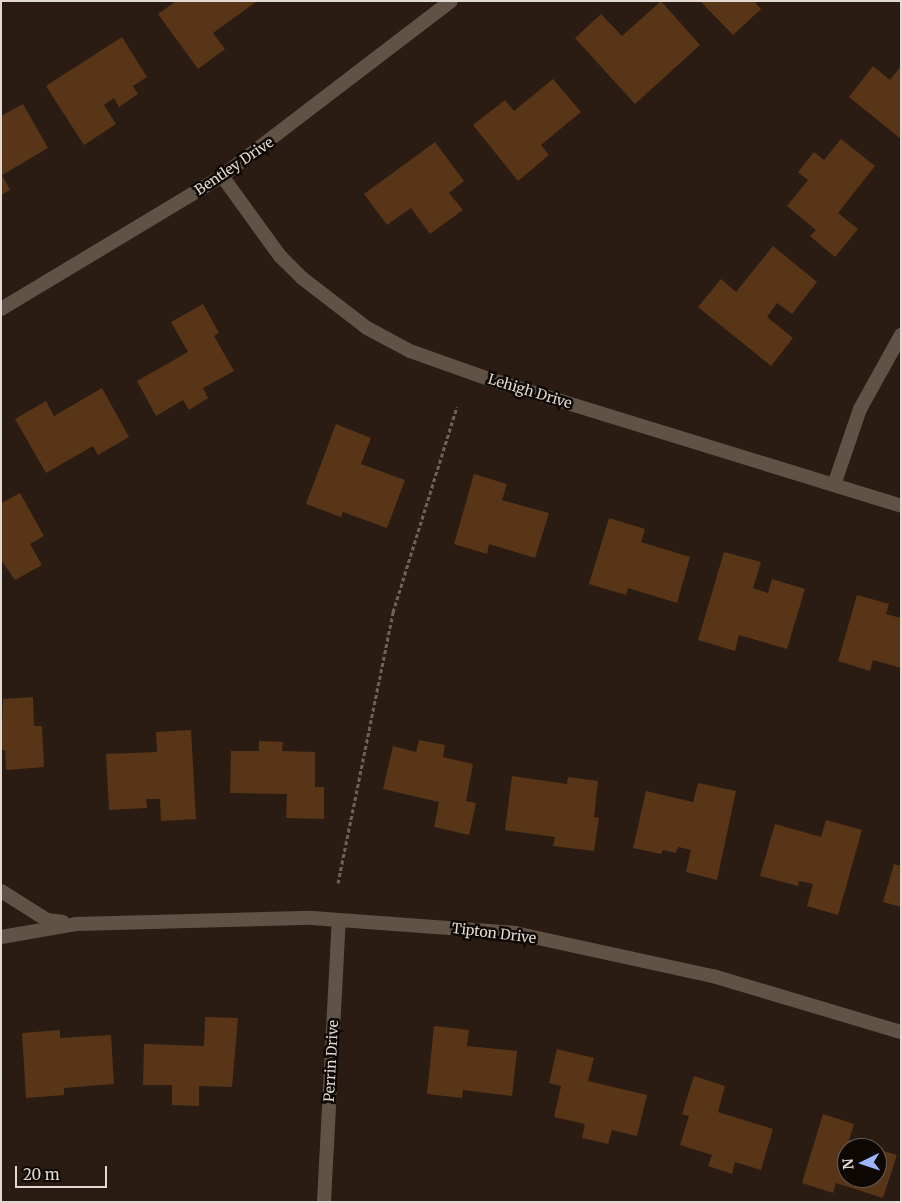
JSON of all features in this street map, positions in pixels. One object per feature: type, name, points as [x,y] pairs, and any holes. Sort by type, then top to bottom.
[{"type":"street","name":"Bentley Drive","points":[[1,309],[222,176],[452,1]]},
{"type":"street","name":"Lehigh Drive","points":[[222,176],[280,256],[302,278],[350,316],[386,339],[477,375],[901,506]]},
{"type":"street","points":[[834,485],[860,410],[901,335]]},
{"type":"street","name":"Tipton Drive","points":[[1,891],[47,920],[76,924]]},
{"type":"street","name":"Tipton Drive","points":[[1,937],[76,924],[212,919],[339,920],[515,933],[713,976],[901,1032]]},
{"type":"street","name":"Perrin Drive","points":[[324,1202],[339,920]]},
{"type":"path","points":[[338,883],[393,612],[457,407]]},
{"type":"building","points":[[176,1],[256,2],[213,33],[225,49],[198,69],[158,14]]},
{"type":"building","points":[[661,1],[700,45],[635,104],[575,38],[601,14],[622,36]]},
{"type":"building","points":[[700,1],[754,1],[761,9],[733,35]]},
{"type":"building","points":[[122,37],[147,77],[133,86],[138,94],[119,107],[114,98],[104,105],[116,124],[84,145],[46,86]]},
{"type":"building","points":[[873,66],[890,80],[901,66],[901,139],[849,97]]},
{"type":"building","points":[[553,79],[581,112],[541,145],[549,155],[518,181],[473,125],[505,100],[514,111]]},
{"type":"building","points":[[23,104],[48,148],[2,175],[10,190],[1,195],[1,116]]},
{"type":"building","points":[[841,139],[875,166],[838,213],[858,229],[835,257],[810,236],[816,230],[787,206],[808,180],[798,172],[814,152],[824,160]]},
{"type":"building","points":[[435,142],[464,181],[449,193],[463,210],[430,234],[411,208],[387,225],[364,194]]},
{"type":"building","points":[[773,246],[817,282],[792,314],[777,303],[767,317],[793,338],[771,366],[698,307],[721,279],[736,292]]},
{"type":"building","points":[[203,304],[219,333],[214,336],[234,371],[203,388],[208,398],[189,410],[183,400],[156,416],[137,381],[188,352],[171,322]]},
{"type":"building","points":[[102,388],[129,437],[98,455],[93,446],[46,473],[15,419],[46,401],[54,416]]},
{"type":"building","points":[[336,424],[371,438],[361,464],[405,480],[387,528],[343,512],[341,517],[306,504]]},
{"type":"building","points":[[474,474],[507,484],[502,500],[549,513],[535,558],[489,544],[487,554],[454,544]]},
{"type":"building","points":[[20,493],[44,536],[30,544],[42,565],[15,580],[1,560],[1,503]]},
{"type":"building","points":[[609,518],[645,529],[641,542],[690,557],[677,603],[628,588],[626,595],[589,584]]},
{"type":"building","points":[[724,552],[761,562],[753,588],[768,593],[772,579],[805,589],[787,649],[739,635],[735,651],[698,640]]},
{"type":"building","points":[[857,595],[889,604],[886,614],[901,618],[901,668],[873,660],[870,671],[838,661]]},
{"type":"building","points":[[33,697],[34,726],[42,726],[44,767],[6,770],[5,750],[1,750],[3,699]]},
{"type":"building","points":[[191,730],[196,819],[161,821],[160,799],[146,799],[147,808],[109,810],[106,754],[157,752],[156,732]]},
{"type":"building","points":[[419,740],[445,745],[443,757],[473,764],[466,801],[476,803],[469,835],[434,827],[439,802],[383,789],[393,746],[416,752]]},
{"type":"building","points":[[259,741],[283,742],[282,751],[315,752],[315,787],[324,787],[324,819],[286,818],[287,794],[230,793],[231,751],[259,751]]},
{"type":"building","points":[[512,776],[567,784],[568,777],[598,781],[594,817],[599,818],[594,851],[553,846],[555,837],[505,830]]},
{"type":"building","points":[[698,783],[736,791],[717,880],[686,872],[691,850],[678,847],[676,853],[663,850],[661,854],[633,848],[646,791],[693,802]]},
{"type":"building","points":[[826,820],[862,830],[838,915],[807,906],[813,884],[799,881],[798,886],[760,876],[775,824],[821,837]]},
{"type":"building","points":[[894,864],[901,866],[901,907],[883,902]]},
{"type":"building","points":[[205,1017],[238,1018],[232,1087],[199,1086],[199,1106],[172,1105],[172,1085],[143,1085],[144,1044],[204,1046]]},
{"type":"building","points":[[434,1026],[469,1030],[467,1046],[517,1051],[512,1096],[463,1090],[462,1098],[427,1094]]},
{"type":"building","points":[[60,1030],[60,1038],[111,1035],[114,1084],[64,1088],[64,1095],[26,1098],[22,1033]]},
{"type":"building","points":[[557,1049],[594,1058],[588,1081],[647,1095],[637,1136],[612,1130],[608,1144],[582,1138],[585,1124],[554,1117],[561,1086],[549,1083]]},
{"type":"building","points":[[694,1076],[725,1086],[718,1112],[773,1129],[761,1170],[735,1162],[732,1174],[708,1166],[712,1155],[680,1145],[689,1116],[682,1114]]},
{"type":"building","points":[[823,1114],[854,1124],[850,1138],[837,1138],[837,1183],[833,1193],[802,1183]]},
{"type":"building","points":[[887,1152],[897,1155],[887,1186]]},
{"type":"building","points":[[852,1188],[886,1188],[883,1198]]}]
